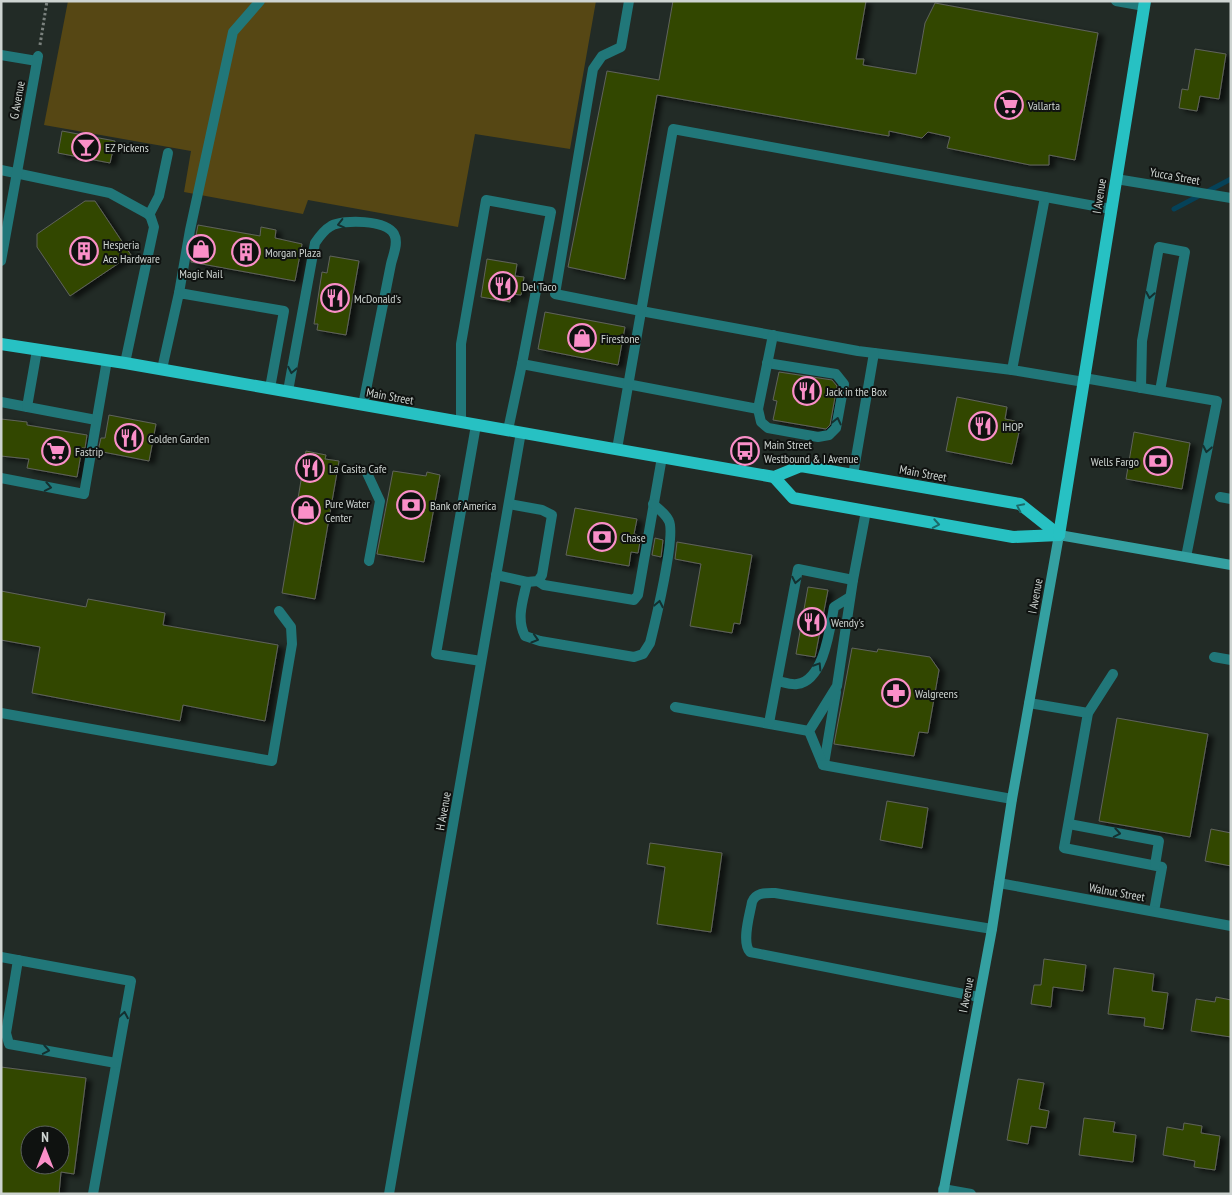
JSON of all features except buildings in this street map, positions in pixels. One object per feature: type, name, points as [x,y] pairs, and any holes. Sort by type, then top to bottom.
[{"type":"main road","name":"I Avenue","points":[[943,1191],[992,928],[1012,799],[1060,535],[1145,4]]},
{"type":"main road","name":"Main Street","points":[[1,344],[162,369],[774,477],[801,466],[1020,504],[1060,535]]},
{"type":"main road","name":"Main Street","points":[[774,477],[793,498],[1013,538],[1060,535],[1231,565]]},
{"type":"street","points":[[162,369],[233,32],[260,1]]},
{"type":"street","points":[[629,1],[621,47],[602,56],[593,69],[555,294],[642,312],[874,353],[1142,388],[1217,401],[1186,557]]},
{"type":"street","points":[[1116,1],[1145,4]]},
{"type":"street","points":[[1,55],[37,58]]},
{"type":"street","name":"G Avenue","points":[[1,261],[37,58]]},
{"type":"street","points":[[617,450],[673,129],[1111,209]]},
{"type":"street","points":[[149,215],[160,196],[168,153]]},
{"type":"street","points":[[1,170],[110,194],[149,215],[154,227],[125,363]]},
{"type":"street","name":"Yucca Street","points":[[1116,179],[1231,198]]},
{"type":"street","points":[[1012,370],[1045,197]]},
{"type":"street","name":"H Avenue","points":[[389,1194],[509,504],[514,431],[522,364],[551,212],[486,200],[461,344],[461,422]]},
{"type":"street","points":[[288,392],[315,243],[331,226],[344,221],[363,222],[388,228],[394,233],[396,239],[363,405]]},
{"type":"street","points":[[1142,388],[1142,341],[1159,247],[1185,252],[1160,391]]},
{"type":"street","points":[[179,293],[284,311],[270,388]]},
{"type":"street","points":[[767,363],[836,374],[844,384],[836,428],[829,435],[818,437],[768,428],[761,422],[758,409],[767,363],[773,335]]},
{"type":"street","points":[[27,407],[37,350]]},
{"type":"street","points":[[853,475],[874,353]]},
{"type":"street","points":[[1,478],[84,494],[108,360]]},
{"type":"street","points":[[522,364],[758,409]]},
{"type":"street","points":[[1,402],[96,420]]},
{"type":"street","points":[[476,425],[436,654],[482,661]]},
{"type":"street","points":[[496,575],[527,582],[538,581],[544,585],[634,600],[638,595],[662,458]]},
{"type":"street","points":[[367,473],[380,501],[369,561]]},
{"type":"street","points":[[509,504],[542,510],[552,515],[542,575],[538,581]]},
{"type":"street","points":[[527,582],[520,620],[521,628],[526,636],[540,641],[634,657],[643,654],[650,643],[670,541],[670,522],[653,504]]},
{"type":"street","points":[[823,765],[837,686],[852,580],[866,511]]},
{"type":"street","points":[[769,723],[798,569],[852,580]]},
{"type":"street","points":[[778,681],[797,684],[809,680],[824,656],[834,607],[850,597]]},
{"type":"street","points":[[1,713],[272,760],[292,644],[291,627],[279,611]]},
{"type":"street","points":[[1214,657],[1231,660]]},
{"type":"street","points":[[1113,674],[1088,713],[1064,848],[1162,867],[1154,911]]},
{"type":"street","points":[[809,731],[837,686]]},
{"type":"street","points":[[1029,703],[1088,713]]},
{"type":"street","points":[[675,707],[809,731]]},
{"type":"street","points":[[809,731],[823,765]]},
{"type":"street","points":[[823,765],[1012,799]]},
{"type":"street","points":[[1069,824],[1159,841],[1155,865]]},
{"type":"street","name":"Walnut Street","points":[[999,883],[1231,926]]},
{"type":"street","points":[[979,997],[750,952],[747,949],[746,939],[752,902],[754,897],[760,894],[775,893],[992,928]]},
{"type":"street","points":[[1,957],[130,981],[93,1194]]},
{"type":"street","points":[[22,961],[6,1033],[9,1044],[116,1063]]},
{"type":"street","points":[[943,1191],[971,1194]]},
{"type":"path","points":[[37,58],[48,1]]},
{"type":"shaded area","points":[[68,1],[596,1],[570,149],[475,134],[458,227],[308,200],[303,214],[184,192],[191,151],[44,125]]},
{"type":"waterway","points":[[1174,209],[1231,179]]},
{"type":"place","name":"Vallarta","points":[[1009,105]]},
{"type":"place","name":"EZ Pickens","points":[[86,147]]},
{"type":"place","name":"Magic Nail","points":[[201,249]]},
{"type":"place","name":"Hesperia Ace Hardware","points":[[84,251]]},
{"type":"place","name":"Morgan Plaza","points":[[246,252]]},
{"type":"place","name":"Del Taco","points":[[503,286]]},
{"type":"place","name":"McDonald's","points":[[335,298]]},
{"type":"place","name":"Firestone","points":[[582,338]]},
{"type":"place","name":"Jack in the Box","points":[[807,391]]},
{"type":"place","name":"IHOP","points":[[983,426]]},
{"type":"place","name":"Golden Garden","points":[[129,438]]},
{"type":"place","name":"Fastrip","points":[[56,451]]},
{"type":"place","name":"Main Street Westbound & I Avenue","points":[[745,451]]},
{"type":"place","name":"Wells Fargo","points":[[1158,461]]},
{"type":"place","name":"La Casita Cafe","points":[[310,468]]},
{"type":"place","name":"Bank of America","points":[[411,505]]},
{"type":"place","name":"Pure Water Center","points":[[306,510]]},
{"type":"place","name":"Chase","points":[[602,537]]},
{"type":"place","name":"Wendy's","points":[[812,622]]},
{"type":"place","name":"Walgreens","points":[[896,693]]}]
